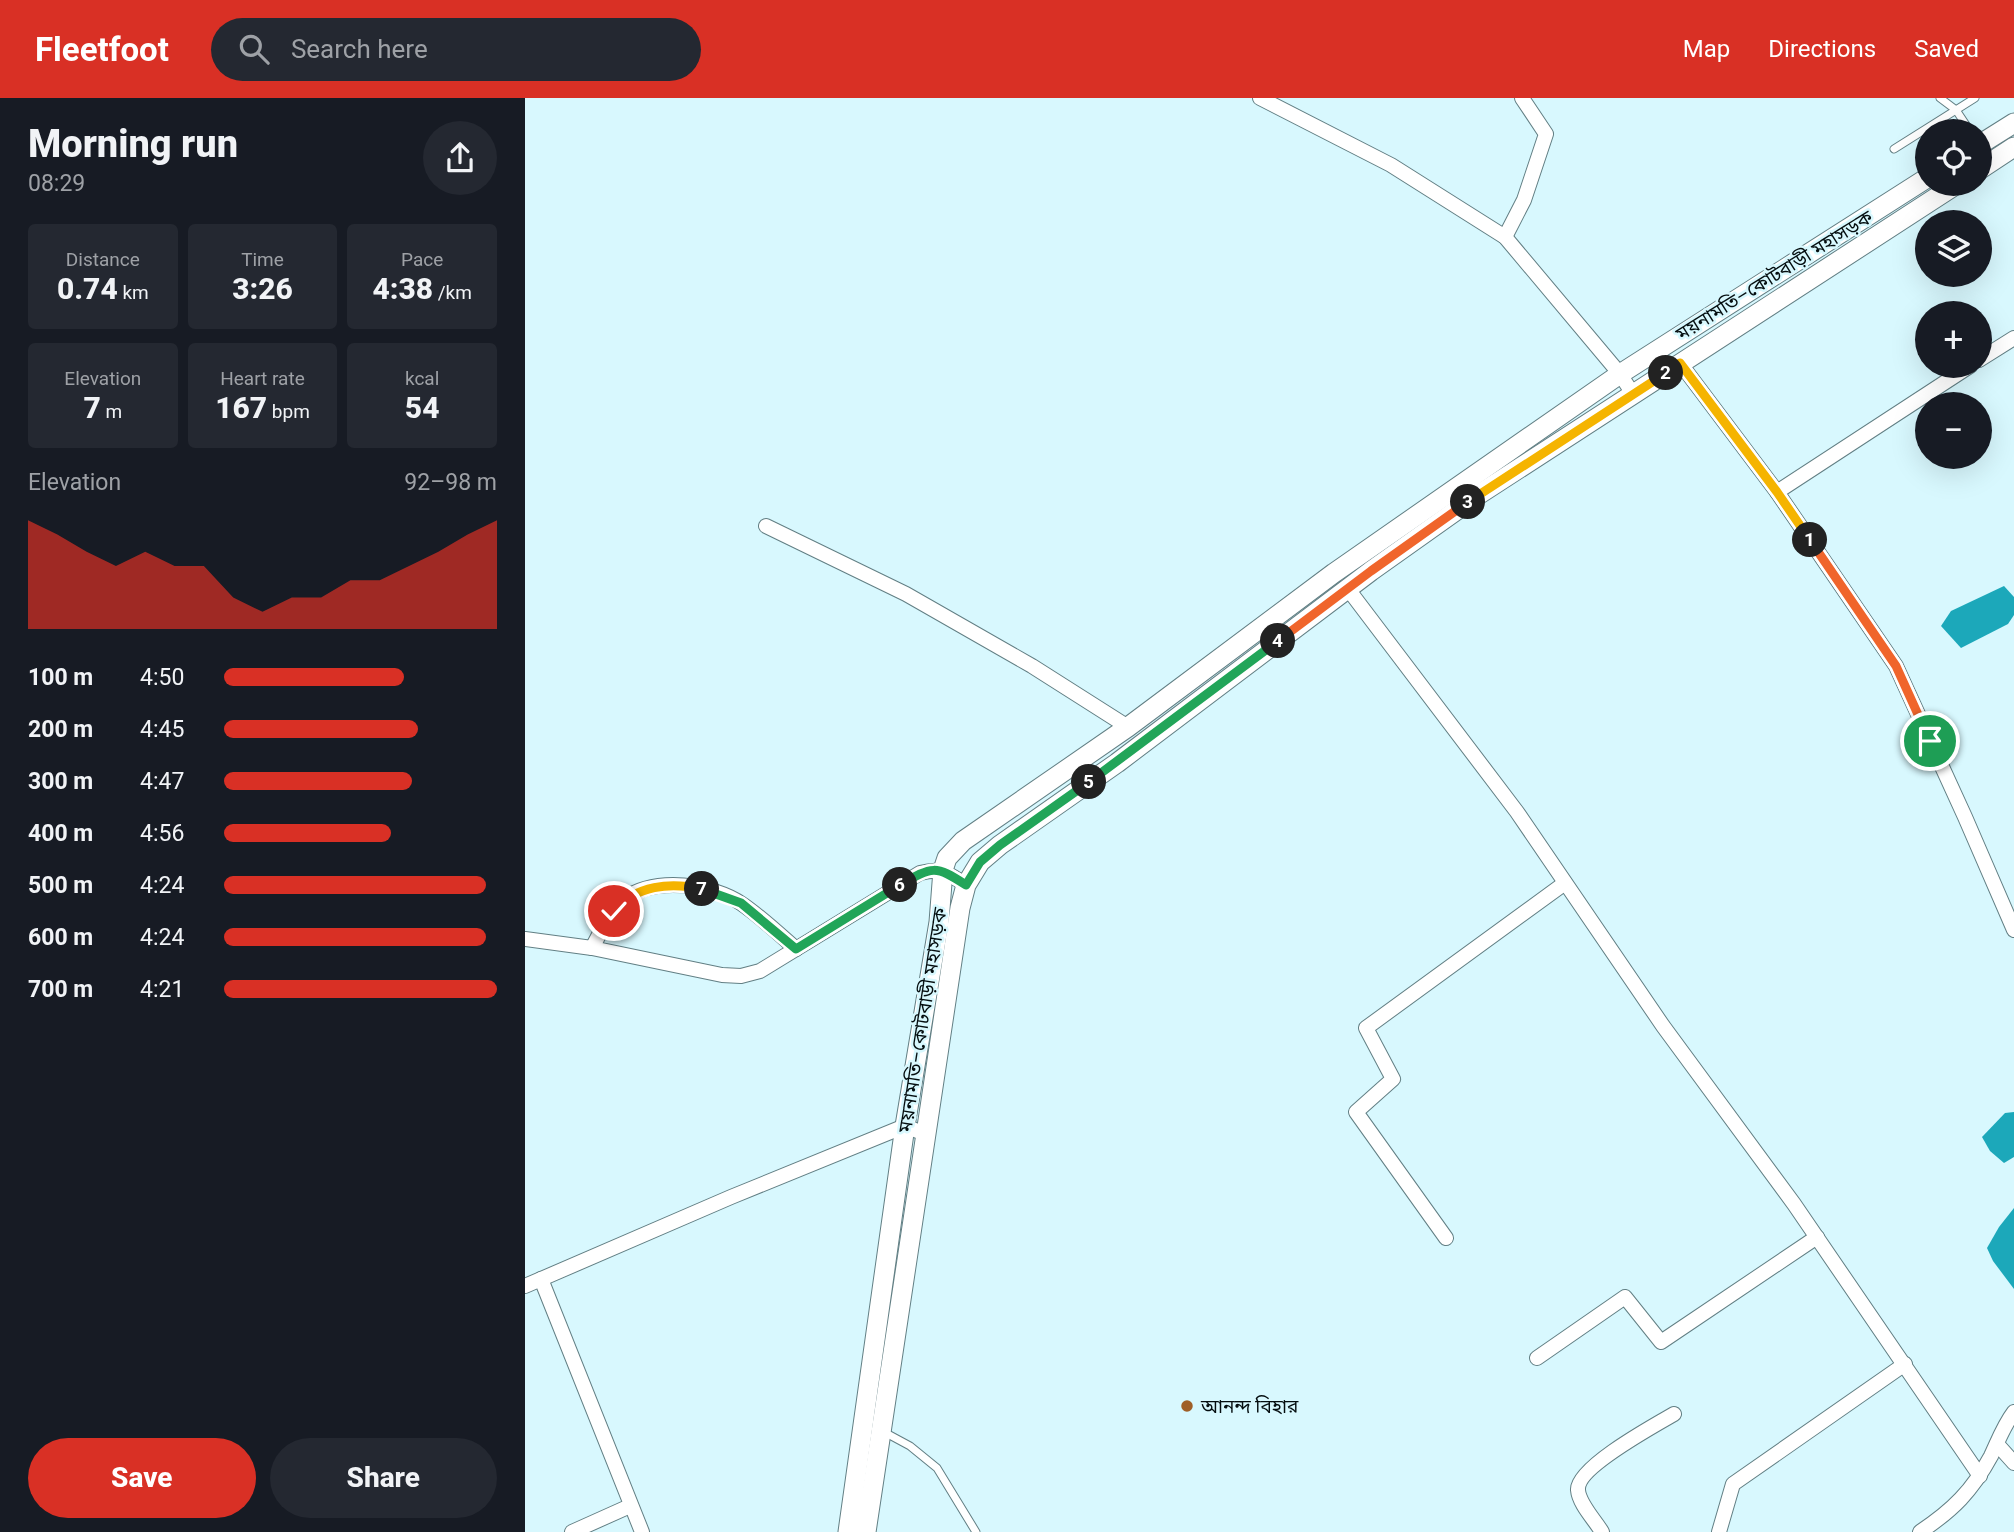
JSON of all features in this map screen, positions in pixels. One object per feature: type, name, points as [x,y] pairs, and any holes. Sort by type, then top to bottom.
[{"type":"main road","points":[[1992,137],[2014,124]]},
{"type":"main road","points":[[1992,161],[2014,147]]},
{"type":"main road","name":"ময়নামতি–কোটবাড়ী মহাসড়ক","points":[[866,1532],[872,1429],[905,1126],[947,858],[963,841],[1128,727],[1334,573],[1620,374],[1915,186]]},
{"type":"main road","name":"ময়নামতি–কোটবাড়ী মহাসড়ক","points":[[848,1532],[872,1429],[925,1134],[960,908],[966,885],[980,862],[1478,495],[1938,196]]},
{"type":"street","points":[[1260,98],[1391,166],[1505,237],[1620,374],[1633,394]]},
{"type":"street","points":[[1505,237],[1524,200],[1546,134],[1522,98]]},
{"type":"street","points":[[1992,352],[2014,338]]},
{"type":"street","points":[[1680,363],[1777,492],[1896,666],[2014,930]]},
{"type":"street","points":[[1777,492],[1952,378]]},
{"type":"street","points":[[766,526],[906,594],[1032,666],[1128,727]]},
{"type":"street","points":[[1347,589],[1517,812],[1663,1026],[1817,1237],[1980,1476]]},
{"type":"street","points":[[525,939],[592,948],[722,975],[741,976],[760,971],[920,873],[943,870],[966,885]]},
{"type":"street","points":[[1446,1238],[1356,1112],[1393,1079],[1366,1028],[1566,883]]},
{"type":"street","points":[[592,948],[624,899],[638,892],[663,886],[687,885],[712,891],[741,903],[796,949]]},
{"type":"street","points":[[525,1286],[731,1196],[905,1126],[925,1134]]},
{"type":"street","points":[[1537,1358],[1625,1297],[1661,1342],[1817,1237]]},
{"type":"street","points":[[541,1279],[642,1532]]},
{"type":"street","points":[[1719,1532],[1733,1483],[1905,1364]]},
{"type":"street","points":[[1920,1532],[1944,1517],[1962,1500],[1980,1476],[2014,1412]]},
{"type":"street","points":[[1602,1532],[1580,1497],[1580,1480],[1596,1463],[1674,1414]]},
{"type":"street","points":[[1997,1444],[2014,1464]]},
{"type":"street","points":[[572,1532],[630,1506]]},
{"type":"lane","points":[[1940,98],[1956,110],[1962,119]]},
{"type":"lane","points":[[1894,149],[1975,98]]},
{"type":"lane","points":[[872,1429],[910,1446],[937,1468],[976,1532]]},
{"type":"water","points":[[2004,586],[2014,597],[2014,615],[2008,624],[1961,648],[1941,626],[1951,611]]},
{"type":"water","points":[[2014,1112],[2014,1157],[2004,1163],[1990,1151],[1982,1137],[2005,1113]]},
{"type":"water","points":[[2014,1208],[2014,1289],[1993,1261],[1987,1248]]},
{"type":"place","name":"আনন্দ বিহার","points":[[1187,1406]]},
{"type":"route","points":[[614,911],[624,899],[638,892],[663,886],[687,885],[712,891],[741,903],[796,949],[920,873],[943,870],[966,885],[980,862],[1000,845],[1117,763],[1371,571],[1478,495],[1680,363],[1777,492],[1896,666],[1930,741]]}]
